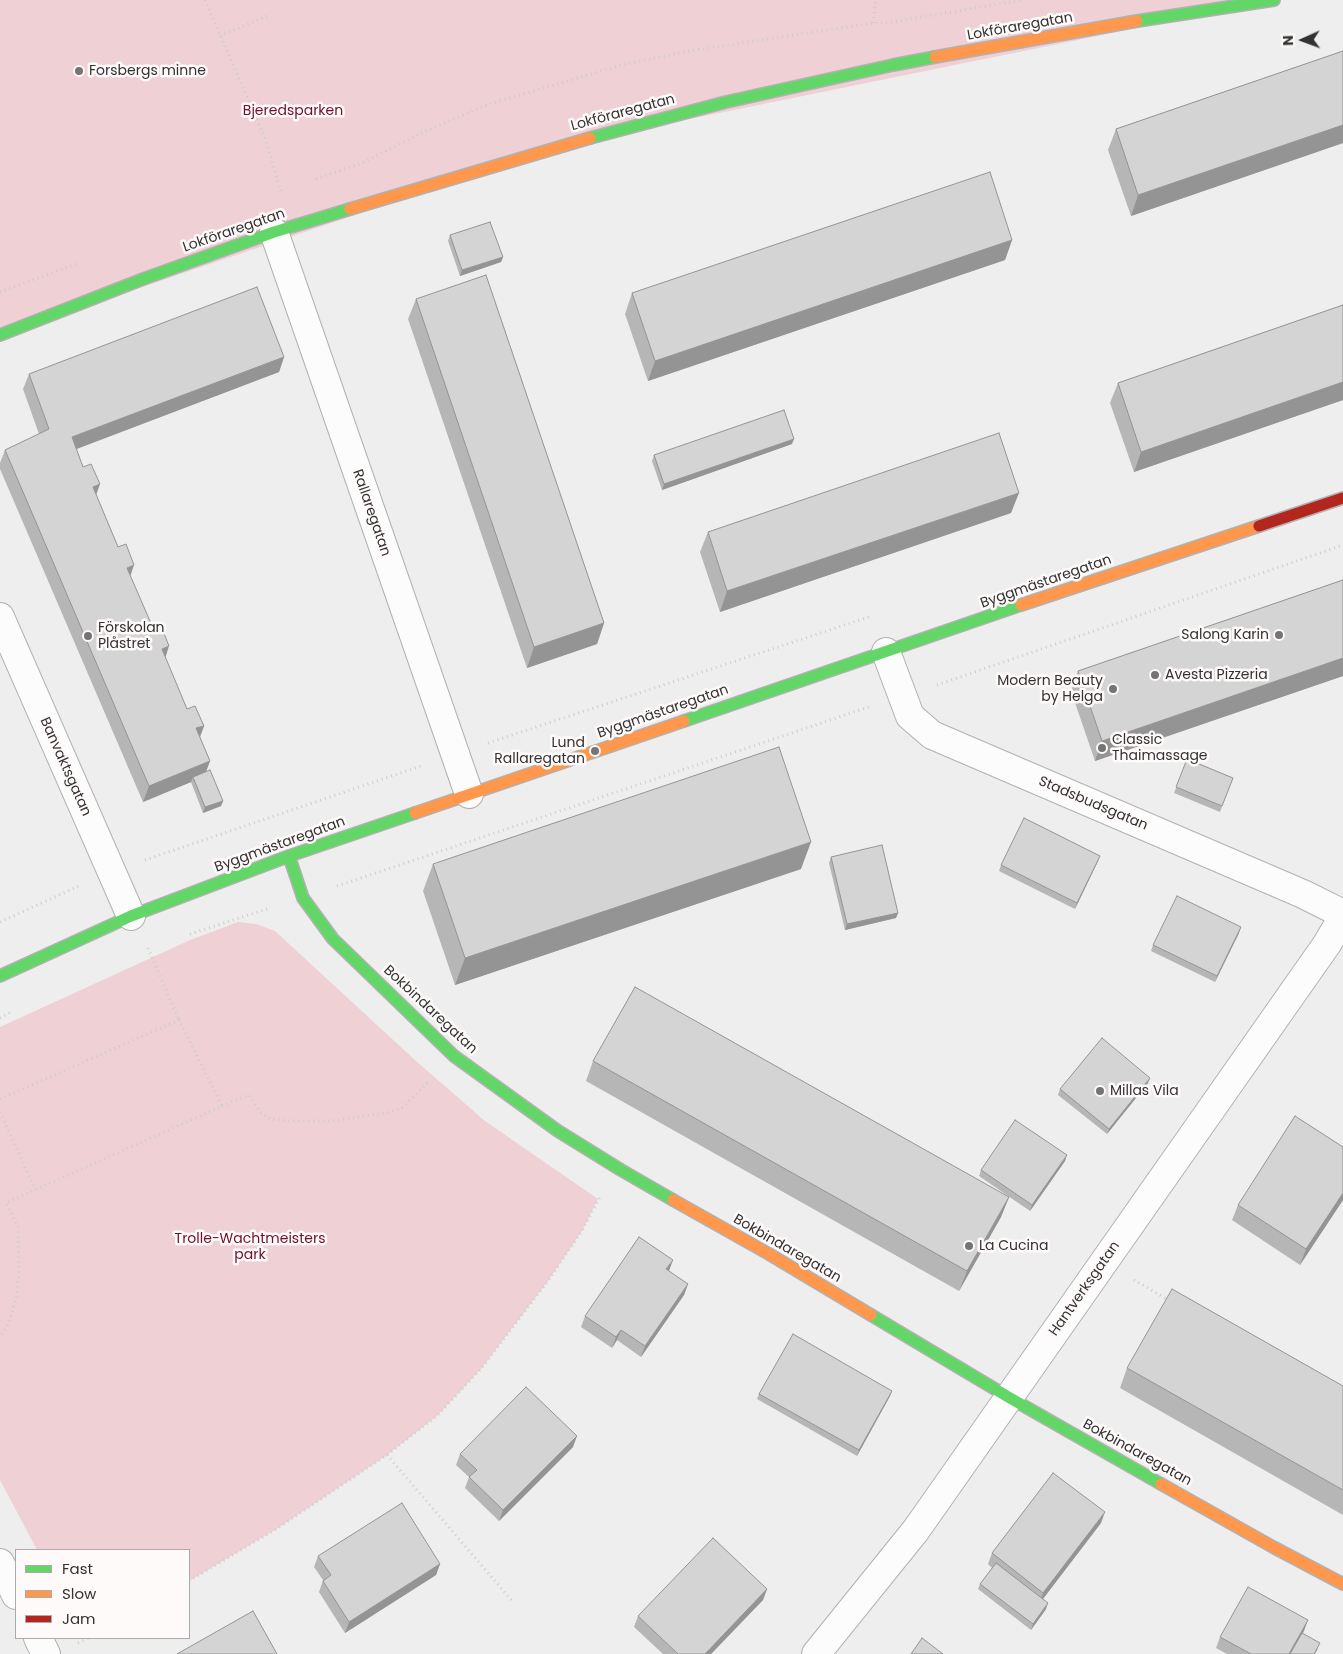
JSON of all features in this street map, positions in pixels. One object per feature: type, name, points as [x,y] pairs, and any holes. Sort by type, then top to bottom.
[{"type":"street","name":"Lokföraregatan","points":[[0,335],[144,279],[283,230],[562,145],[726,102],[892,65],[1154,18],[1274,0]]},
{"type":"street","name":"Rallaregatan","points":[[283,230],[468,794]]},
{"type":"street","name":"Byggmästaregatan","points":[[0,976],[131,916],[289,856],[1080,585],[1343,498]]},
{"type":"street","name":"Banvaktsgatan","points":[[0,617],[131,916]]},
{"type":"street","name":"Stadsbudsgatan","points":[[886,652],[910,716],[932,735],[1303,894],[1343,915]]},
{"type":"street","name":"Bokbindaregatan","points":[[289,856],[303,898],[333,939],[454,1056],[558,1131],[621,1170],[769,1254],[1010,1398],[1273,1547],[1343,1584]]},
{"type":"street","name":"Hantverksgatan","points":[[816,1654],[916,1530],[1328,944],[1343,915]]},
{"type":"street","points":[[38,1639],[46,1654]]},
{"type":"path","points":[[205,0],[266,141],[281,192],[283,230]]},
{"type":"path","points":[[873,23],[876,0]]},
{"type":"path","points":[[308,182],[362,163],[428,130],[489,104],[622,65],[689,51],[873,23],[886,23],[1022,0]]},
{"type":"path","points":[[220,36],[267,16]]},
{"type":"path","points":[[281,192],[290,189]]},
{"type":"path","points":[[0,292],[83,262]]},
{"type":"path","points":[[185,936],[902,696],[1343,545]]},
{"type":"path","points":[[0,922],[112,872],[454,754],[881,613]]},
{"type":"path","points":[[157,945],[148,948],[179,1020],[222,1106]]},
{"type":"path","points":[[0,1018],[17,1008]]},
{"type":"path","points":[[0,1099],[179,1020]]},
{"type":"path","points":[[0,1337],[8,1325],[16,1298],[19,1273],[18,1227],[6,1203],[249,1094],[260,1112],[270,1119],[332,1121],[391,1112],[402,1108],[433,1077]]},
{"type":"path","points":[[0,1112],[35,1189]]},
{"type":"path","points":[[190,1580],[275,1530],[387,1456],[437,1416],[481,1369],[548,1281],[582,1231],[598,1199],[621,1170]]},
{"type":"path","points":[[1103,1262],[1172,1302]]},
{"type":"path","points":[[387,1456],[513,1602]]},
{"type":"path","points":[[76,1644],[87,1639]]},
{"type":"green space","name":"Bjeredsparken","points":[[0,0],[1274,0],[562,145],[0,335]]},
{"type":"green space","name":"Trolle-Wachtmeisters park","points":[[238,922],[256,924],[275,931],[416,1061],[485,1121],[598,1199],[582,1231],[548,1281],[481,1369],[437,1416],[387,1455],[275,1530],[190,1580],[190,1549],[36,1549],[0,1480],[0,1027],[188,941]]},
{"type":"building","points":[[1343,51],[1343,125],[1138,195],[1116,129]]},
{"type":"building","points":[[990,172],[1012,240],[655,361],[632,293]]},
{"type":"building","points":[[490,222],[503,257],[462,270],[450,235]]},
{"type":"building","points":[[486,275],[604,623],[534,647],[416,299]]},
{"type":"building","points":[[257,287],[284,357],[72,437],[83,467],[91,464],[100,484],[93,487],[118,547],[126,544],[134,565],[127,568],[153,628],[160,625],[165,636],[169,646],[162,649],[187,709],[195,706],[204,726],[196,728],[210,761],[149,786],[5,450],[49,429],[29,374]]},
{"type":"building","points":[[1343,305],[1343,382],[1141,452],[1118,383]]},
{"type":"building","points":[[784,410],[794,439],[664,484],[654,455]]},
{"type":"building","points":[[999,433],[1019,493],[727,591],[708,532]]},
{"type":"building","points":[[1343,580],[1343,658],[1102,741],[1078,671]]},
{"type":"building","points":[[779,747],[811,842],[465,958],[433,864]]},
{"type":"building","points":[[1187,759],[1233,778],[1222,806],[1176,787]]},
{"type":"building","points":[[210,770],[223,801],[205,807],[193,777]]},
{"type":"building","points":[[1024,818],[1100,856],[1077,903],[1001,865]]},
{"type":"building","points":[[882,845],[898,913],[847,924],[831,857]]},
{"type":"building","points":[[1177,896],[1241,927],[1217,976],[1153,945]]},
{"type":"building","points":[[635,987],[1009,1197],[967,1271],[593,1061]]},
{"type":"building","points":[[1102,1038],[1150,1078],[1109,1129],[1060,1089]]},
{"type":"building","points":[[1295,1116],[1343,1147],[1343,1193],[1306,1249],[1238,1205]]},
{"type":"building","points":[[1015,1120],[1067,1155],[1032,1205],[981,1170]]},
{"type":"building","points":[[639,1237],[673,1260],[666,1269],[688,1284],[645,1346],[621,1330],[616,1337],[585,1316]]},
{"type":"building","points":[[1172,1289],[1343,1386],[1343,1490],[1127,1368]]},
{"type":"building","points":[[793,1334],[892,1391],[859,1450],[759,1394]]},
{"type":"building","points":[[526,1387],[577,1436],[503,1510],[469,1477],[477,1470],[460,1454]]},
{"type":"building","points":[[1053,1473],[1105,1512],[1043,1593],[992,1553]]},
{"type":"building","points":[[402,1503],[440,1564],[349,1622],[323,1581],[331,1575],[318,1556]]},
{"type":"building","points":[[713,1538],[767,1589],[705,1654],[678,1654],[638,1616]]},
{"type":"building","points":[[996,1563],[1048,1603],[1033,1624],[980,1584]]},
{"type":"building","points":[[1248,1587],[1308,1620],[1289,1654],[1251,1654],[1220,1637]]},
{"type":"building","points":[[253,1611],[277,1654],[177,1654]]},
{"type":"building","points":[[1302,1633],[1320,1643],[1314,1654],[1290,1654]]},
{"type":"building","points":[[922,1638],[943,1654],[911,1654]]},
{"type":"traffic: fast","points":[[1137,21],[1274,0]]},
{"type":"traffic: fast","points":[[590,138],[726,102],[935,57]]},
{"type":"traffic: fast","points":[[0,335],[143,279],[274,232],[350,209]]},
{"type":"traffic: fast","points":[[684,721],[1021,605]]},
{"type":"traffic: fast","points":[[0,976],[131,916],[289,856],[415,813]]},
{"type":"traffic: fast","points":[[289,856],[303,898],[333,939],[454,1056],[558,1131],[673,1200]]},
{"type":"traffic: fast","points":[[871,1315],[1010,1398],[1161,1484]]},
{"type":"traffic: slow","points":[[935,57],[1137,21]]},
{"type":"traffic: slow","points":[[350,209],[590,138]]},
{"type":"traffic: slow","points":[[1021,605],[1259,526]]},
{"type":"traffic: slow","points":[[415,813],[684,721]]},
{"type":"traffic: slow","points":[[673,1200],[769,1254],[871,1315]]},
{"type":"traffic: slow","points":[[1161,1484],[1343,1584]]},
{"type":"traffic: jam","points":[[1259,526],[1343,498]]},
{"type":"place","name":"Forsbergs minne","points":[[79,71]]},
{"type":"place","name":"Salong Karin","points":[[1279,635]]},
{"type":"place","name":"Förskolan Plåstret","points":[[88,636]]},
{"type":"place","name":"Avesta Pizzeria","points":[[1155,675]]},
{"type":"place","name":"Modern Beauty by Helga","points":[[1113,689]]},
{"type":"place","name":"Classic Thaimassage","points":[[1102,748]]},
{"type":"place","name":"Lund Rallaregatan","points":[[595,751]]},
{"type":"place","name":"Millas Vila","points":[[1100,1091]]},
{"type":"place","name":"La Cucina","points":[[969,1246]]}]
